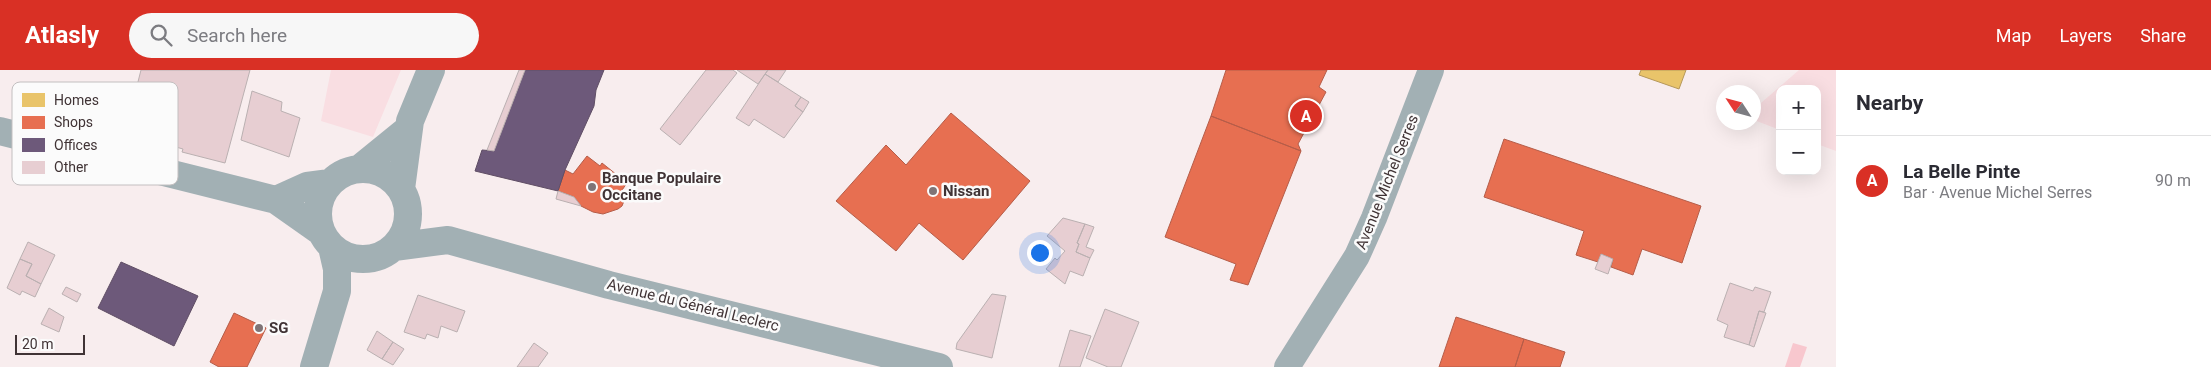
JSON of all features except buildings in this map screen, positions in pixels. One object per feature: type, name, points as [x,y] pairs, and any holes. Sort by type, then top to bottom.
[{"type":"street","points":[[324,337],[345,293],[361,273],[388,251],[405,231],[408,130],[432,70]]},
{"type":"street","name":"Avenue Michel Serres","points":[[1287,367],[1357,256],[1374,218],[1431,70]]},
{"type":"street","points":[[358,169],[408,130]]},
{"type":"street","points":[[276,200],[308,186],[330,182],[348,171],[358,169],[378,171],[387,175],[405,201]]},
{"type":"street","points":[[178,176],[276,200],[326,239],[343,255],[355,259],[368,259],[388,251]]},
{"type":"street","points":[[314,367],[337,291],[338,269],[318,216],[319,200],[330,182]]},
{"type":"street","name":"Avenue du Général Leclerc","points":[[405,201],[448,240]]},
{"type":"street","name":"Avenue du Général Leclerc","points":[[388,251],[448,240],[609,285],[939,367]]},
{"type":"shaded area","points":[[331,70],[401,70],[373,137],[321,121]]},
{"type":"shaded area","points":[[1799,70],[1836,70],[1836,151],[1821,145],[1821,85],[1782,85]]},
{"type":"shaded area","points":[[1776,90],[1776,128],[1761,123],[1761,103]]},
{"type":"shaded area","points":[[1793,343],[1807,347],[1800,367],[1785,367]]},
{"type":"place","name":"La Belle Pinte","points":[[1306,116]]},
{"type":"place","name":"Banque Populaire Occitane","points":[[592,187]]},
{"type":"place","name":"Nissan","points":[[933,191]]},
{"type":"place","name":"SG","points":[[259,328]]}]
